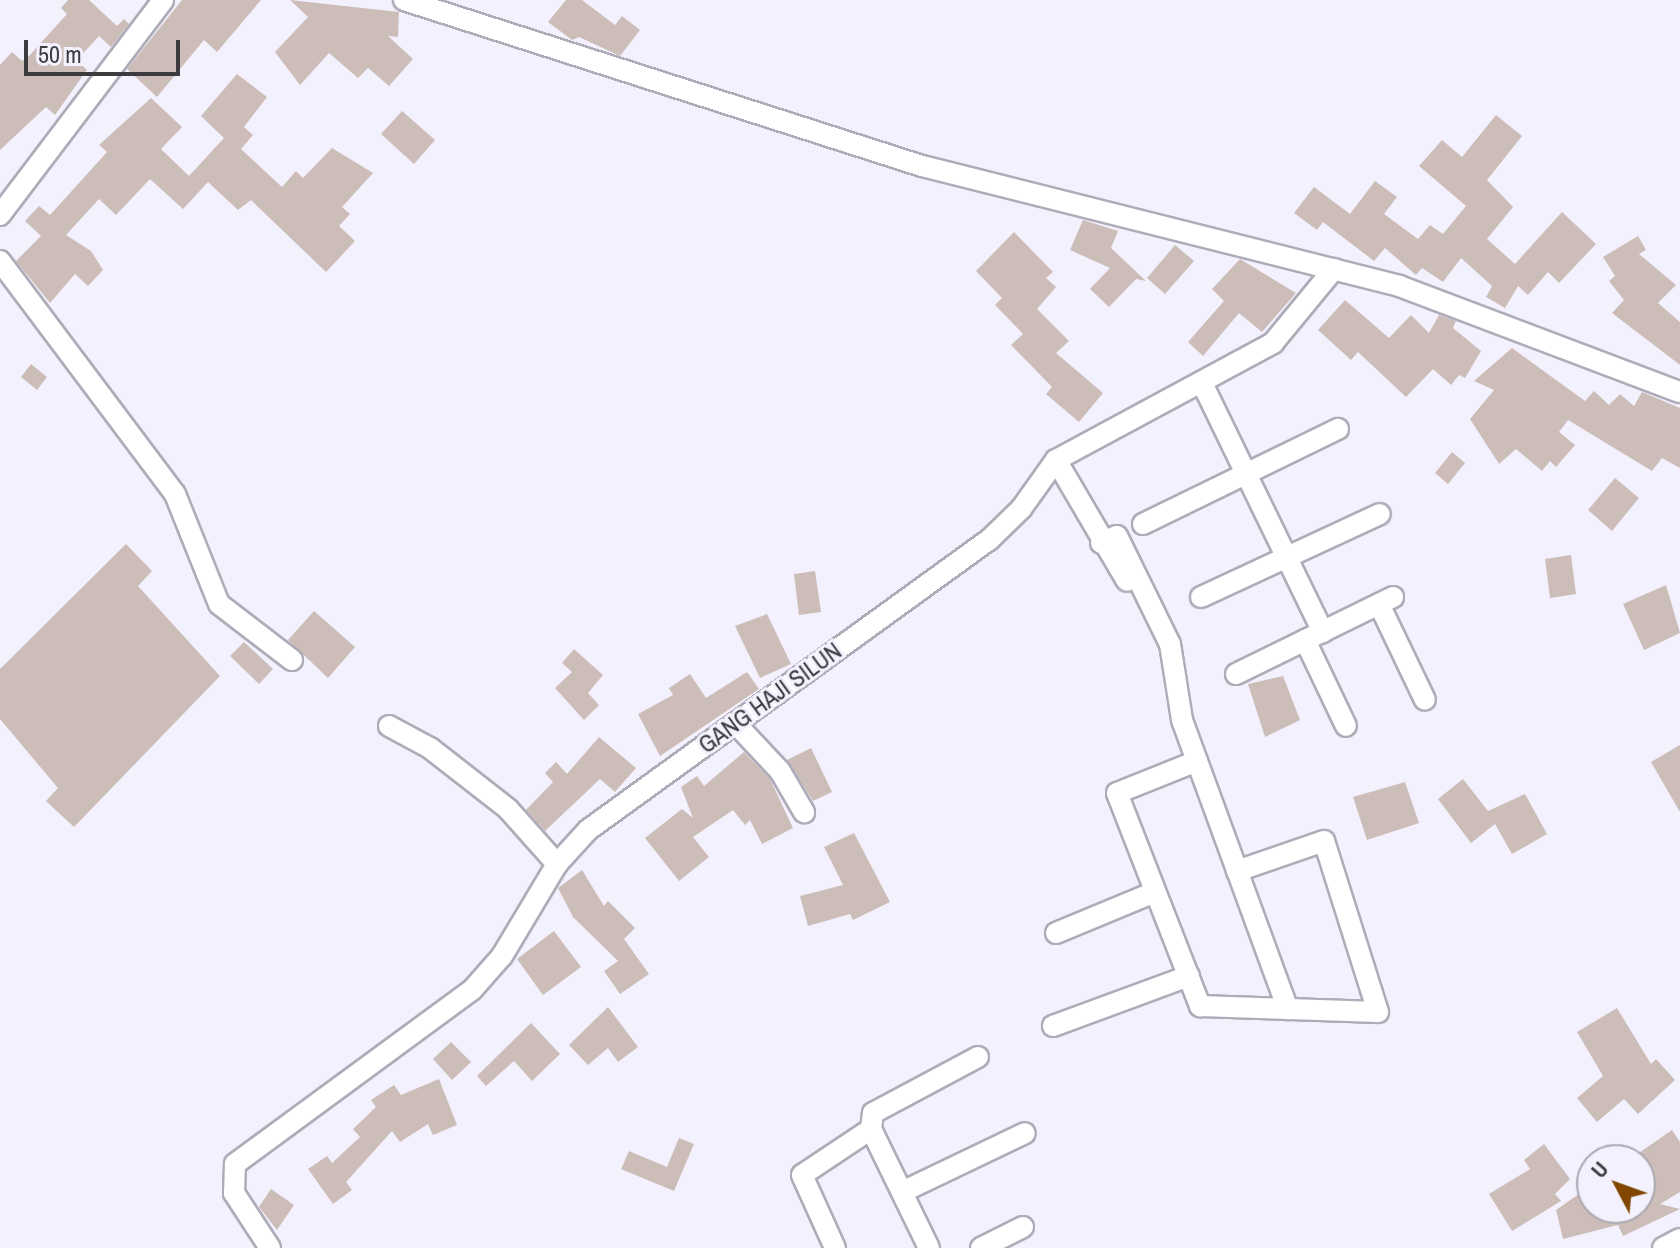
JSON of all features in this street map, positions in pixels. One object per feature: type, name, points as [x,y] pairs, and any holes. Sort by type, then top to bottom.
[{"type":"street","points":[[0,215],[163,0]]},
{"type":"street","points":[[404,0],[922,166],[1399,286],[1680,392]]},
{"type":"street","points":[[0,261],[175,494],[219,604],[292,660]]},
{"type":"street","name":"GANG HAJI SILUN","points":[[270,1248],[234,1193],[235,1164],[472,990],[502,956],[557,864],[588,830],[989,540],[1021,509],[1056,460],[1202,383],[1284,334],[1334,269]]},
{"type":"street","points":[[1202,383],[1287,556],[1346,726]]},
{"type":"street","points":[[1143,524],[1338,429]]},
{"type":"street","points":[[1056,460],[1101,543],[1170,644],[1182,720],[1288,1009]]},
{"type":"street","points":[[1201,597],[1380,514]]},
{"type":"street","points":[[1236,674],[1386,601],[1425,700]]},
{"type":"street","points":[[736,724],[780,771],[804,812]]},
{"type":"street","points":[[389,726],[430,748],[508,809],[557,864]]},
{"type":"street","points":[[1197,761],[1117,793],[1200,1006],[1378,1012],[1324,841],[1237,871]]},
{"type":"street","points":[[1056,933],[1155,892]]},
{"type":"street","points":[[1053,1026],[1189,976]]},
{"type":"street","points":[[929,1248],[871,1129],[873,1113],[978,1057]]},
{"type":"street","points":[[835,1248],[801,1177],[871,1129]]},
{"type":"street","points":[[902,1192],[1025,1133]]},
{"type":"street","points":[[981,1248],[1023,1227]]},
{"type":"street","points":[[1663,1248],[1680,1239]]},
{"type":"building","points":[[68,0],[89,0],[117,26],[124,19],[129,24],[111,47],[99,36],[77,60],[87,70],[55,115],[46,107],[0,150],[0,65],[12,52],[22,61],[29,56],[67,14],[61,8]]},
{"type":"building","points":[[182,0],[261,0],[217,52],[204,40],[157,97],[127,69]]},
{"type":"building","points":[[290,0],[399,12],[398,37],[388,36],[413,59],[389,86],[368,68],[358,78],[329,53],[300,85],[275,52],[308,17]]},
{"type":"building","points":[[566,0],[582,0],[615,25],[622,16],[640,30],[620,56],[579,37],[572,40],[548,22]]},
{"type":"building","points":[[237,74],[267,97],[244,127],[253,135],[241,149],[282,187],[296,171],[303,178],[332,148],[373,173],[342,207],[350,214],[339,226],[355,241],[326,272],[251,200],[238,210],[208,182],[183,209],[150,179],[116,215],[99,199],[66,235],[91,251],[103,270],[88,286],[75,274],[50,303],[16,261],[41,236],[25,221],[39,206],[50,215],[107,152],[99,145],[151,98],[182,127],[161,149],[189,176],[224,138],[201,116]]},
{"type":"building","points":[[402,111],[435,140],[414,164],[381,134]]},
{"type":"building","points":[[1496,115],[1522,136],[1487,180],[1513,207],[1487,239],[1515,264],[1562,212],[1596,244],[1559,283],[1548,272],[1528,295],[1518,286],[1505,308],[1486,297],[1492,286],[1461,258],[1443,282],[1422,268],[1416,275],[1385,248],[1374,261],[1323,222],[1317,230],[1294,213],[1314,187],[1350,214],[1375,181],[1397,197],[1384,214],[1418,239],[1430,225],[1443,234],[1466,206],[1419,166],[1442,140],[1462,157]]},
{"type":"building","points":[[1083,220],[1118,231],[1111,248],[1146,281],[1136,279],[1109,307],[1090,289],[1110,268],[1070,250]]},
{"type":"building","points":[[1014,232],[1053,272],[1046,278],[1056,287],[1037,309],[1069,341],[1056,353],[1103,393],[1079,422],[1046,394],[1052,387],[1011,345],[1023,334],[995,305],[1002,298],[976,271]]},
{"type":"building","points":[[1638,236],[1646,250],[1639,254],[1676,285],[1658,303],[1680,322],[1680,365],[1612,313],[1624,300],[1609,281],[1615,276],[1603,257]]},
{"type":"building","points":[[1175,245],[1194,261],[1165,294],[1147,278]]},
{"type":"building","points":[[1240,259],[1296,293],[1262,332],[1239,313],[1203,356],[1188,342],[1224,301],[1212,289]]},
{"type":"building","points":[[1345,300],[1389,338],[1411,315],[1429,333],[1439,315],[1456,321],[1453,328],[1481,351],[1465,378],[1459,375],[1451,385],[1433,369],[1406,397],[1358,352],[1351,360],[1318,330]]},
{"type":"building","points":[[1512,348],[1585,401],[1594,391],[1609,405],[1620,394],[1634,406],[1642,392],[1680,408],[1680,468],[1662,458],[1652,471],[1568,420],[1559,432],[1575,445],[1556,467],[1550,461],[1542,471],[1516,449],[1499,464],[1470,419],[1494,390],[1474,381]]},
{"type":"building","points":[[31,364],[47,377],[37,390],[21,377]]},
{"type":"building","points":[[1452,452],[1465,463],[1448,484],[1435,473]]},
{"type":"building","points":[[1615,478],[1639,498],[1612,531],[1588,510]]},
{"type":"building","points":[[126,544],[152,571],[138,586],[220,676],[74,827],[46,801],[58,788],[0,719],[0,669]]},
{"type":"building","points":[[1571,555],[1576,594],[1550,598],[1545,559]]},
{"type":"building","points":[[815,571],[821,612],[799,615],[794,574]]},
{"type":"building","points":[[1666,585],[1680,633],[1644,650],[1623,604]]},
{"type":"building","points":[[314,611],[355,647],[328,678],[288,640]]},
{"type":"building","points":[[767,614],[791,664],[760,678],[735,626]]},
{"type":"building","points":[[244,642],[273,669],[259,684],[230,656]]},
{"type":"building","points":[[574,649],[603,675],[588,693],[599,705],[584,720],[555,688],[572,672],[562,663]]},
{"type":"building","points":[[747,672],[759,689],[660,756],[638,714],[673,695],[669,688],[690,674],[706,698]]},
{"type":"building","points":[[1283,676],[1300,720],[1265,737],[1248,684]]},
{"type":"building","points":[[599,737],[636,768],[615,792],[600,779],[545,831],[526,810],[553,782],[545,773],[556,762],[567,774]]},
{"type":"building","points":[[1680,745],[1680,812],[1651,762]]},
{"type":"building","points":[[811,748],[832,792],[813,801],[787,760]]},
{"type":"building","points":[[744,752],[770,779],[793,828],[762,844],[750,820],[745,825],[733,810],[693,837],[709,857],[679,881],[645,838],[682,809],[693,818],[681,787],[697,776],[704,786]]},
{"type":"building","points":[[1463,779],[1488,811],[1525,794],[1547,834],[1512,854],[1495,824],[1471,843],[1438,799]]},
{"type":"building","points":[[1405,782],[1419,823],[1367,840],[1353,797]]},
{"type":"building","points":[[854,833],[890,902],[853,920],[850,914],[808,926],[800,896],[843,885],[824,847]]},
{"type":"building","points":[[582,870],[604,906],[608,901],[635,928],[624,939],[649,974],[620,994],[604,971],[618,961],[573,917],[558,888]]},
{"type":"building","points":[[554,931],[581,967],[543,995],[517,959]]},
{"type":"building","points":[[608,1007],[638,1047],[618,1062],[608,1048],[588,1065],[569,1045]]},
{"type":"building","points":[[1617,1008],[1651,1064],[1656,1059],[1675,1080],[1638,1114],[1624,1099],[1597,1122],[1577,1098],[1603,1076],[1577,1032]]},
{"type":"building","points":[[531,1023],[560,1054],[532,1081],[514,1061],[486,1086],[477,1076]]},
{"type":"building","points":[[451,1042],[471,1062],[452,1080],[433,1059]]},
{"type":"building","points":[[439,1079],[457,1125],[433,1135],[428,1124],[400,1142],[392,1131],[346,1182],[352,1190],[333,1204],[308,1169],[327,1156],[332,1163],[360,1137],[353,1129],[376,1107],[371,1100],[394,1085],[401,1095]]},
{"type":"building","points":[[1672,1130],[1680,1142],[1680,1192],[1660,1204],[1680,1209],[1656,1220],[1656,1144],[1652,1144]]},
{"type":"building","points":[[679,1138],[694,1144],[674,1191],[621,1169],[629,1151],[667,1167]]},
{"type":"building","points":[[1544,1144],[1570,1179],[1555,1194],[1561,1201],[1512,1231],[1489,1194],[1530,1169],[1524,1160]]},
{"type":"building","points":[[271,1189],[294,1205],[277,1230],[259,1207]]},
{"type":"building","points":[[1576,1196],[1576,1224],[1648,1224],[1623,1236],[1618,1225],[1563,1239],[1556,1210]]}]
